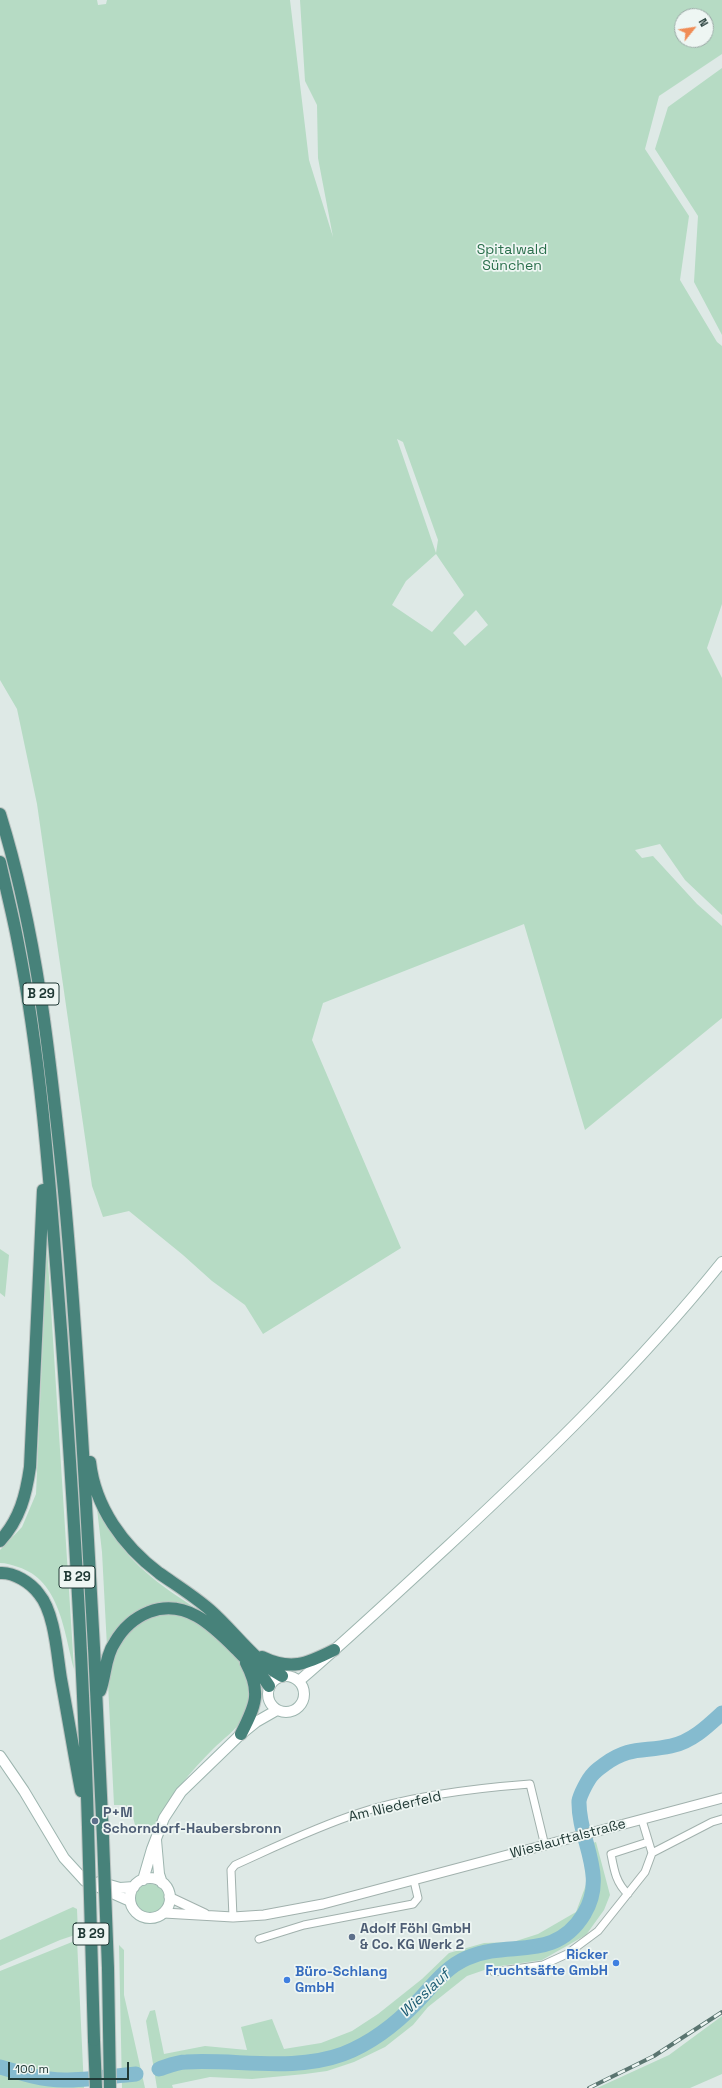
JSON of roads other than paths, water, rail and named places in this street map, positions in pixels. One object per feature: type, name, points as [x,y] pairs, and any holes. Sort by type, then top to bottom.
[{"type":"highway","name":"B 29","points":[[0,814],[23,899],[37,967],[48,1048],[68,1227],[98,1700],[110,2088]]},
{"type":"highway","name":"B 29","points":[[0,862],[18,943],[38,1072],[48,1163],[67,1408],[86,1746],[96,2088]]},
{"type":"highway","points":[[0,1541],[16,1519],[22,1505],[30,1467],[43,1180],[48,1163]]},
{"type":"highway","points":[[81,1422],[88,1440],[92,1474],[101,1502],[113,1527],[133,1551],[158,1572],[210,1610],[244,1650],[269,1686]]},
{"type":"highway","points":[[0,1573],[5,1573],[25,1581],[40,1594],[47,1610],[54,1636],[88,1827]]},
{"type":"highway","points":[[98,1700],[109,1654],[114,1643],[133,1621],[154,1610],[178,1608],[191,1612],[282,1676]]},
{"type":"highway","points":[[244,1650],[271,1661],[286,1665],[306,1663],[334,1650]]},
{"type":"highway","points":[[240,1734],[252,1711],[256,1699],[256,1687],[244,1650]]},
{"type":"main road","points":[[299,1681],[499,1499],[603,1397],[696,1294],[722,1262]]},
{"type":"main road","points":[[256,1722],[268,1699],[269,1686],[277,1678],[282,1676],[291,1676],[299,1681],[304,1692],[302,1703],[299,1707],[288,1712],[277,1710],[272,1706],[268,1699]]},
{"type":"main road","points":[[143,1880],[164,1818],[181,1792],[240,1734],[256,1722],[277,1710]]},
{"type":"main road","points":[[0,1756],[64,1858],[85,1881],[130,1901],[134,1887]]},
{"type":"main road","points":[[156,1838],[158,1874],[170,1897],[164,1913]]},
{"type":"main road","points":[[78,1872],[104,1884],[120,1888],[134,1887],[143,1880],[151,1879],[162,1883]]},
{"type":"main road","name":"Wieslauftalstraße","points":[[130,1901],[136,1912],[141,1916],[152,1918],[164,1913]]},
{"type":"street","name":"Am Niederfeld","points":[[233,1917],[230,1870],[235,1865],[283,1843],[360,1813],[426,1797],[530,1784],[544,1846]]},
{"type":"street","name":"Wieslauftalstraße","points":[[164,1913],[194,1916],[205,1914],[233,1917],[264,1915],[316,1905],[414,1881],[722,1798]]},
{"type":"street","points":[[652,1852],[712,1822],[722,1819]]},
{"type":"street","points":[[494,1972],[543,1965],[567,1954],[598,1931],[645,1872],[652,1852],[642,1820]]},
{"type":"street","points":[[628,1894],[621,1888],[616,1877],[611,1854],[648,1842]]},
{"type":"street","points":[[259,1939],[304,1925],[413,1904],[418,1898],[414,1881]]},
{"type":"street","name":"Wieslauftalstraße","points":[[170,1897],[205,1914]]},
{"type":"waterway","name":"Wieslauf","points":[[159,2069],[176,2063],[186,2062],[285,2064],[324,2059],[343,2054],[364,2044],[393,2025],[446,1971],[459,1962],[483,1953],[530,1947],[559,1939],[572,1929],[584,1914],[591,1900],[593,1871],[583,1830],[579,1801],[584,1787],[591,1776],[605,1764],[622,1754],[637,1750],[671,1746],[685,1741],[705,1729],[722,1713]]},
{"type":"waterway","name":"Wieslauf","points":[[0,2067],[32,2076],[56,2080],[136,2074]]},
{"type":"railway","points":[[589,2088],[654,2056],[722,2012]]},
{"type":"place","name":"P+M Schorndorf-Haubersbronn","points":[[95,1821]]},
{"type":"place","name":"Adolf Föhl GmbH & Co. KG Werk 2","points":[[352,1937]]},
{"type":"place","name":"Ricker Fruchtsäfte GmbH","points":[[616,1963]]},
{"type":"place","name":"Büro-Schlang GmbH","points":[[287,1980]]},
{"type":"park label","name":"Spitalwald Sünchen","points":[[512,258]]}]
